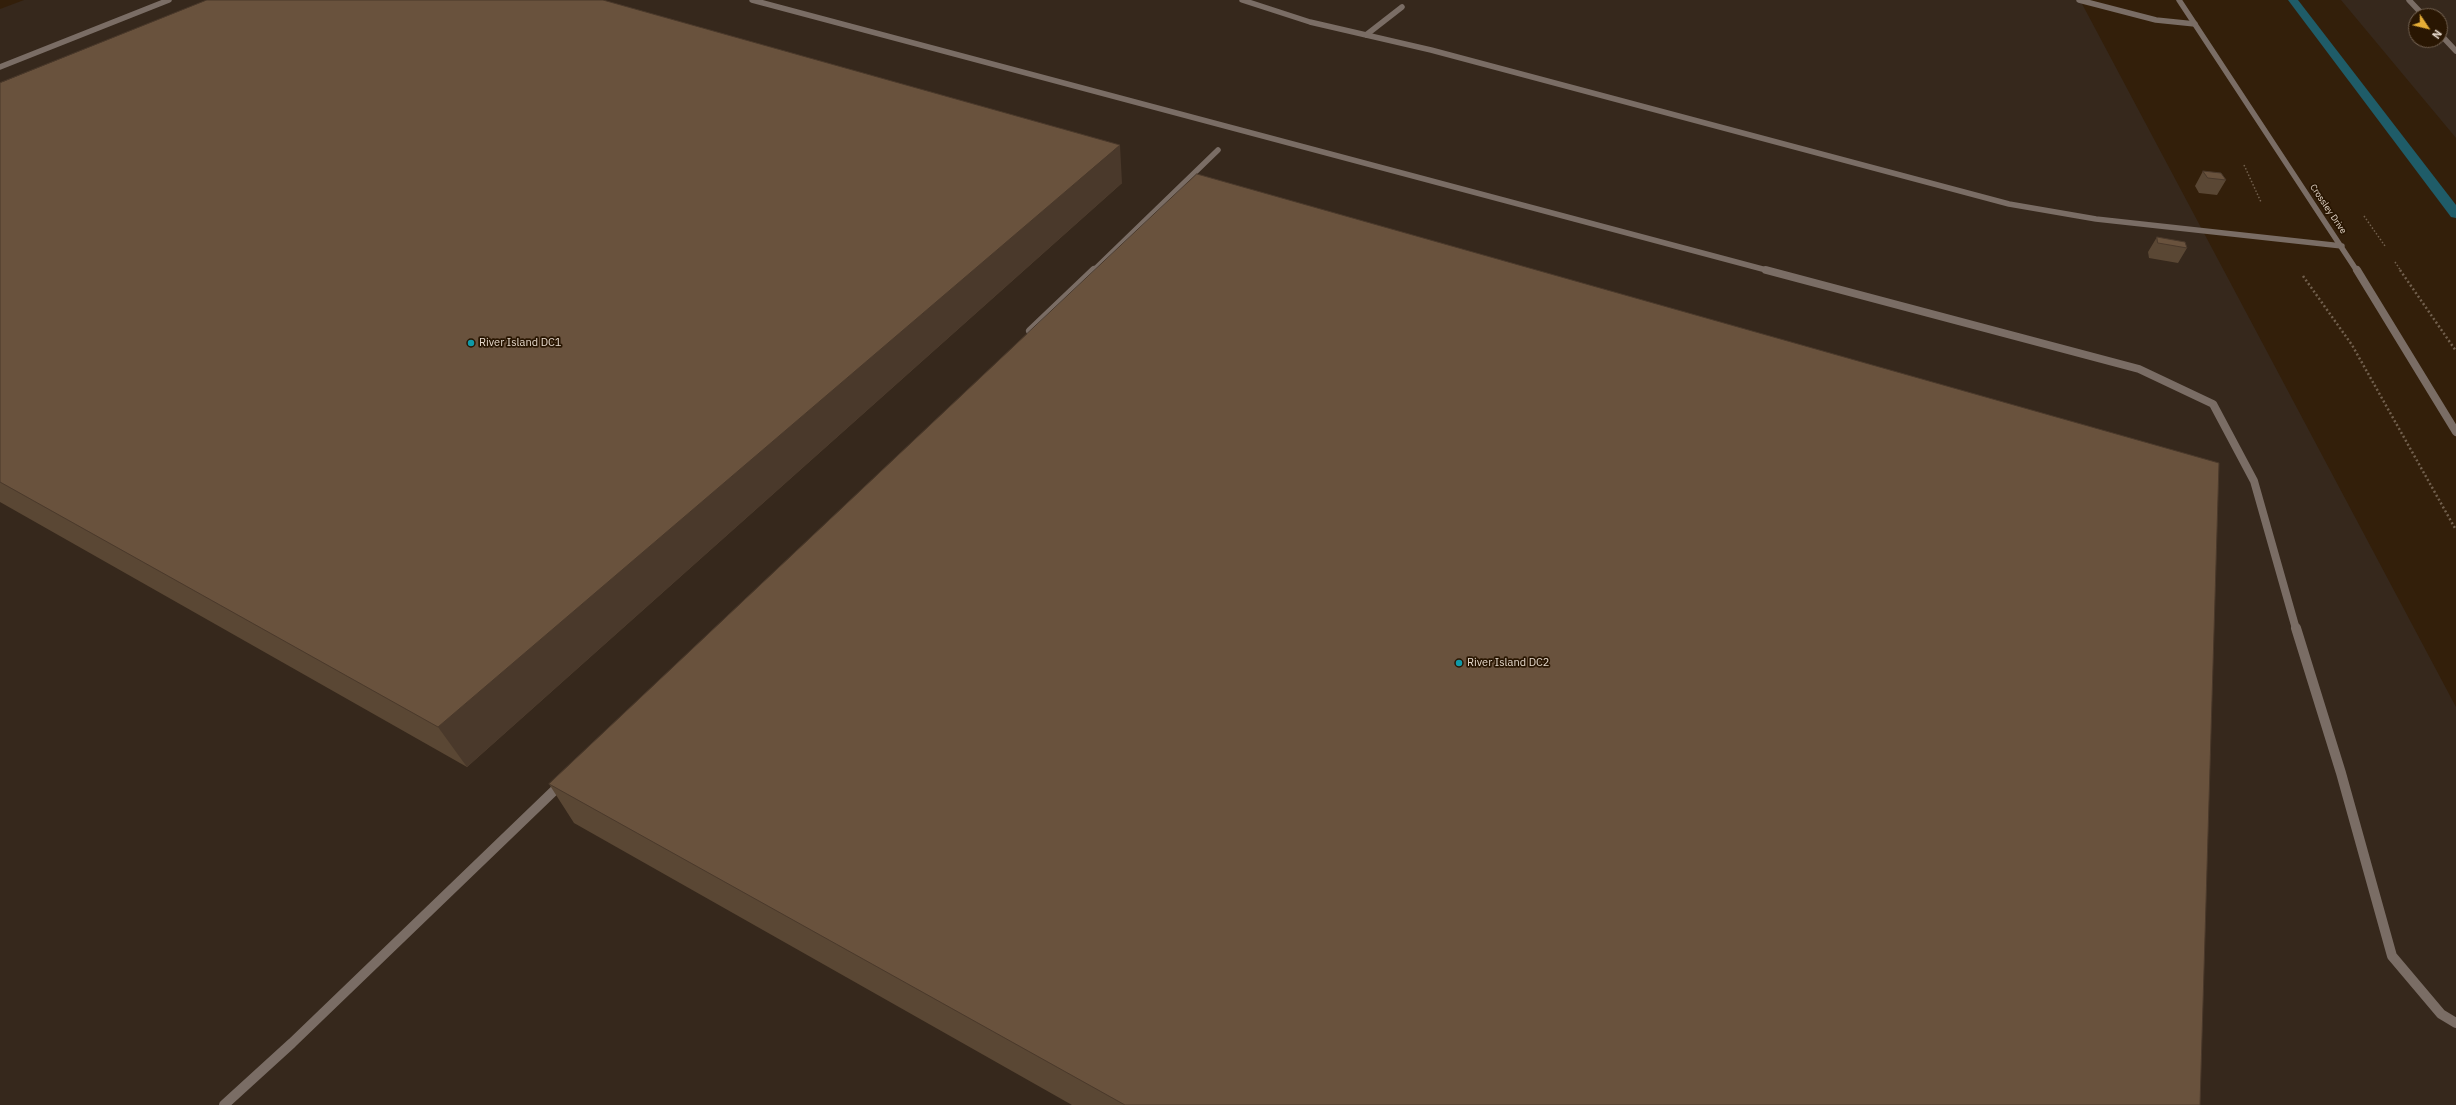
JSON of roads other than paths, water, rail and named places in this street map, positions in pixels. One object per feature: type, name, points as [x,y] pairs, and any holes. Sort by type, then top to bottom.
[{"type":"street","points":[[0,67],[169,0]]},
{"type":"street","points":[[752,0],[2139,369],[2213,404],[2254,481],[2274,557],[2341,773],[2392,956],[2441,1014],[2456,1023]]},
{"type":"street","points":[[1242,0],[1310,22],[1366,35],[2009,204],[2096,219],[2342,246]]},
{"type":"street","points":[[2079,0],[2156,20],[2195,24]]},
{"type":"street","name":"Crossley Drive","points":[[2179,0],[2342,246],[2456,432]]},
{"type":"street","points":[[2409,0],[2416,8]]},
{"type":"street","points":[[1366,35],[1402,7]]},
{"type":"street","points":[[2448,42],[2456,51]]},
{"type":"street","points":[[1023,338],[1218,150]]},
{"type":"street","points":[[224,1105],[297,1038],[569,776]]},
{"type":"waterway","points":[[2293,0],[2456,214]]},
{"type":"place","name":"River Island DC1","points":[[471,343]]},
{"type":"place","name":"River Island DC2","points":[[1459,663]]}]
